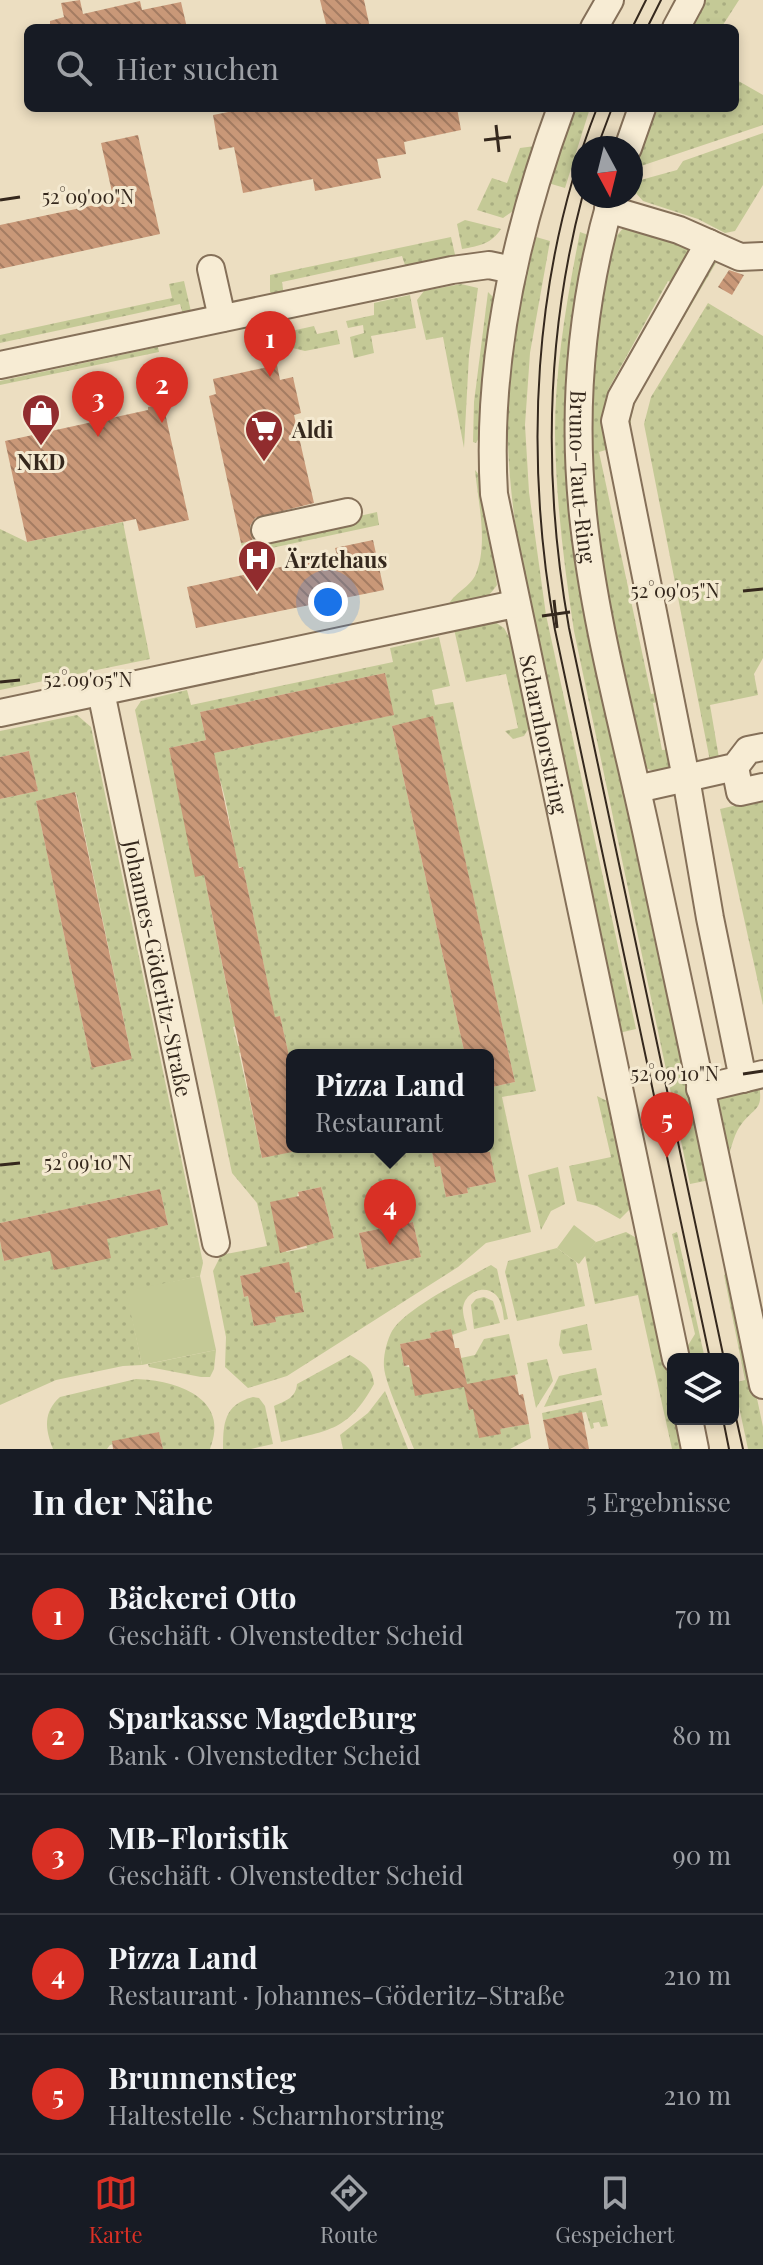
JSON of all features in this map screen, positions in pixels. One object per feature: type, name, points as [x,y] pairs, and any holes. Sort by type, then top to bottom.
[{"type":"street","points":[[596,24],[610,0]]},
{"type":"street","points":[[678,24],[691,0]]},
{"type":"street","name":"Scharnhorstring","points":[[560,112],[513,270],[497,375],[492,466],[496,508],[515,604],[675,1353]]},
{"type":"street","points":[[632,136],[641,112]]},
{"type":"street","name":"Bruno-Taut-Ring","points":[[608,208],[593,270],[583,341],[579,411],[581,497],[597,601],[763,1385]]},
{"type":"street","name":"Bruno-Taut-Ring","points":[[625,208],[740,257],[763,256]]},
{"type":"street","points":[[700,1089],[753,1077],[710,918],[686,778],[615,421],[621,398],[709,243]]},
{"type":"street","points":[[0,365],[463,268],[489,265],[513,270]]},
{"type":"street","points":[[211,269],[222,318]]},
{"type":"street","points":[[265,530],[348,512]]},
{"type":"street","points":[[0,713],[515,604]]},
{"type":"street","name":"Johannes-Göderitz-Straße","points":[[101,692],[216,1243]]},
{"type":"street","points":[[637,789],[735,767],[748,750],[763,747]]},
{"type":"street","points":[[735,767],[740,792],[763,787]]},
{"type":"street","points":[[690,1425],[695,1449]]},
{"type":"green space","points":[[704,0],[739,0],[724,24],[690,24]]},
{"type":"green space","points":[[739,81],[763,95],[763,125],[643,165],[642,136],[650,112],[739,112]]},
{"type":"green space","points":[[573,112],[589,112],[581,136],[571,136],[571,169],[565,188],[548,183]]},
{"type":"green space","points":[[763,133],[763,185],[735,231],[725,233],[698,219],[643,201],[643,179],[677,170],[683,161]]},
{"type":"green space","points":[[535,146],[513,211],[503,218],[477,210],[492,178],[507,183],[520,148]]},
{"type":"green space","points":[[465,220],[501,229],[484,244],[462,249],[457,224]]},
{"type":"green space","points":[[625,226],[678,237],[693,251],[679,286],[668,281],[608,390],[614,394],[609,449],[599,452],[651,694],[663,692],[665,700],[653,703],[662,750],[672,749],[671,766],[657,772],[645,768],[610,618],[596,527],[589,446],[597,308],[613,240]]},
{"type":"green space","points":[[580,232],[591,236],[569,433],[710,1180],[690,1184],[574,631],[564,557],[555,434],[557,383]]},
{"type":"green space","points":[[451,237],[456,259],[406,268],[402,256],[282,282],[284,296],[277,298],[270,292],[270,275]]},
{"type":"green space","points":[[536,237],[550,241],[530,353],[525,425],[529,492],[546,615],[636,1029],[619,1033],[521,561],[512,501],[508,441],[509,380],[518,318]]},
{"type":"green space","points":[[713,260],[716,263],[636,399],[631,418],[631,433],[698,762],[691,764],[626,413]]},
{"type":"green space","points":[[184,281],[192,316],[184,318],[180,304],[0,343],[0,335],[172,298],[169,284]]},
{"type":"green space","points":[[461,284],[478,288],[469,355],[464,448],[443,337],[426,340],[417,300],[424,291]]},
{"type":"green space","points":[[488,292],[493,297],[495,309],[480,436],[476,443],[473,442],[474,402]]},
{"type":"green space","points":[[410,295],[416,328],[371,336],[374,353],[354,358],[350,337],[364,333],[363,325],[348,328],[346,321],[374,315],[374,303]]},
{"type":"green space","points":[[708,303],[763,336],[763,658],[754,674],[758,695],[710,705],[720,764],[711,766],[644,424],[651,397]]},
{"type":"green space","points":[[314,326],[317,334],[337,330],[340,344],[305,351],[255,339]]},
{"type":"green space","points":[[158,347],[159,352],[0,385],[0,381]]},
{"type":"green space","points":[[475,470],[481,477],[497,585],[481,600],[447,609],[452,599],[472,581],[479,564],[481,523]]},
{"type":"green space","points":[[377,512],[379,525],[244,554],[241,543]]},
{"type":"green space","points":[[123,522],[150,659],[0,690],[0,529],[27,542]]},
{"type":"green space","points":[[495,622],[504,628],[510,639],[529,728],[524,736],[513,739],[505,731],[518,728],[506,674],[466,682],[454,629]]},
{"type":"green space","points":[[439,637],[450,686],[432,690],[435,705],[453,702],[536,1091],[502,1097],[531,1232],[486,1243],[458,1267],[287,1376],[248,1388],[225,1367],[226,1337],[213,1271],[221,1255],[267,1246],[257,1203],[232,1173],[135,710],[141,701],[187,690],[191,705],[393,662],[390,648]],"holes":[[[385,673],[393,715],[209,754],[224,795],[239,867],[243,867],[271,999],[259,1021],[280,1016],[287,1049],[464,1049],[392,726],[433,717],[515,1082],[494,1087],[494,1153],[490,1153],[496,1182],[467,1188],[468,1193],[446,1197],[440,1166],[435,1166],[432,1153],[286,1152],[262,1158],[249,1097],[253,1096],[251,1089],[247,1089],[239,1053],[242,1052],[241,1045],[238,1046],[233,1027],[246,1024],[242,1006],[231,1008],[204,875],[169,748],[206,740],[200,712]],[[321,1187],[334,1238],[286,1252],[298,1192]],[[413,1222],[421,1257],[367,1269],[359,1233]],[[260,1268],[295,1293],[300,1292],[304,1311],[275,1317],[276,1322],[254,1326],[240,1276],[260,1272]]]},
{"type":"green space","points":[[77,715],[91,727],[203,1263],[200,1276],[127,1292],[142,1365],[56,1380],[0,1405],[0,1241],[4,1261],[168,1225],[160,1189],[0,1223],[0,799],[38,791],[29,751],[0,757],[0,731]],"holes":[[[76,793],[132,1059],[92,1068],[36,801]]]},
{"type":"green space","points":[[763,799],[763,1005],[720,809]]},
{"type":"green space","points":[[759,1084],[759,1103],[737,1131],[728,1158],[713,1099]]},
{"type":"green space","points":[[597,1096],[609,1102],[632,1207],[620,1219],[597,1206],[577,1201],[569,1166],[611,1157]]},
{"type":"green space","points":[[558,1167],[565,1204],[551,1211],[541,1230],[528,1175]]},
{"type":"green space","points":[[574,1225],[596,1242],[579,1264],[557,1248]]},
{"type":"green space","points":[[626,1232],[640,1240],[667,1366],[667,1425],[679,1425],[685,1449],[672,1449],[638,1295],[595,1304],[585,1255],[596,1242]]},
{"type":"green space","points":[[677,1232],[704,1353],[688,1353],[687,1347],[695,1334],[672,1234]]},
{"type":"green space","points":[[557,1248],[576,1262],[585,1306],[517,1321],[505,1272],[508,1261]]},
{"type":"green space","points":[[491,1265],[497,1269],[508,1319],[504,1320],[496,1295],[486,1290],[475,1292],[464,1304],[467,1330],[452,1335],[451,1329],[430,1333],[431,1338],[400,1344],[404,1366],[466,1380],[461,1358],[475,1355],[484,1339],[509,1334],[518,1374],[465,1389],[469,1409],[500,1429],[529,1424],[531,1438],[510,1449],[414,1449],[385,1375],[384,1358],[390,1335],[423,1303]]},
{"type":"green space","points":[[730,1270],[763,1427],[763,1449],[748,1449],[739,1407],[739,1382],[745,1380],[724,1275]]},
{"type":"green space","points":[[200,1276],[216,1350],[142,1365],[126,1291]]},
{"type":"green space","points":[[484,1297],[493,1301],[500,1323],[474,1329],[471,1305],[476,1299]]},
{"type":"green space","points":[[587,1324],[592,1350],[563,1354],[559,1345],[561,1330]]},
{"type":"green space","points":[[216,1350],[210,1377],[149,1367],[148,1364]]},
{"type":"green space","points":[[350,1355],[369,1369],[373,1378],[374,1384],[365,1399],[346,1420],[336,1426],[281,1442],[274,1406],[292,1396],[297,1384]]},
{"type":"green space","points":[[547,1359],[553,1381],[536,1408],[527,1363]]},
{"type":"green space","points":[[596,1368],[602,1395],[544,1407],[559,1376]]},
{"type":"green space","points":[[136,1379],[167,1383],[196,1395],[213,1417],[210,1449],[163,1449],[159,1432],[110,1445],[107,1449],[53,1449],[47,1421],[54,1403],[60,1397]]},
{"type":"green space","points":[[385,1391],[408,1449],[343,1449],[340,1435],[368,1413]]},
{"type":"green space","points":[[253,1397],[259,1398],[265,1406],[273,1444],[251,1449],[223,1449],[227,1416],[236,1405]]},
{"type":"green space","points":[[602,1400],[608,1426],[593,1423],[594,1428],[591,1429],[586,1412],[543,1420],[542,1413]]},
{"type":"building","points":[[80,0],[83,14],[140,1],[142,10],[181,2],[186,24],[50,24],[50,21],[64,17],[61,3]]},
{"type":"building","points":[[320,0],[364,0],[369,24],[326,24]]},
{"type":"building","points":[[228,112],[458,112],[461,130],[404,142],[406,154],[377,159],[381,178],[315,191],[313,179],[243,193],[234,147],[219,150],[213,115]]},
{"type":"building","points":[[138,135],[160,234],[0,269],[0,225],[114,201],[101,143]]},
{"type":"building","points":[[729,270],[744,275],[732,295],[718,287]]},
{"type":"building","name":"Aldi","points":[[277,365],[280,380],[293,377],[301,413],[294,415],[314,503],[255,518],[250,526],[253,541],[241,543],[209,396],[216,394],[213,379]]},
{"type":"building","points":[[163,404],[189,520],[139,531],[136,519],[27,542],[5,441],[148,410],[148,407]]},
{"type":"building","name":"Ärztehaus","points":[[373,540],[384,590],[196,628],[187,587],[337,555],[335,548]]},
{"type":"building","points":[[385,673],[394,715],[214,753],[239,868],[243,867],[275,1017],[280,1016],[287,1049],[287,1153],[262,1158],[204,875],[195,877],[169,748],[206,740],[200,712]]},
{"type":"building","points":[[433,716],[515,1082],[494,1087],[494,1049],[464,1049],[392,726]]},
{"type":"building","points":[[29,751],[38,791],[0,799],[0,757]]},
{"type":"building","points":[[75,792],[132,1059],[92,1068],[36,801]]},
{"type":"building","points":[[432,1153],[490,1153],[496,1182],[467,1188],[468,1193],[446,1197],[440,1166],[435,1167]]},
{"type":"building","points":[[321,1187],[334,1238],[280,1253],[270,1202],[299,1196],[298,1192]]},
{"type":"building","points":[[160,1189],[168,1225],[107,1239],[111,1258],[54,1270],[50,1251],[4,1261],[0,1223]]},
{"type":"building","points":[[413,1222],[421,1257],[367,1269],[359,1233]]},
{"type":"building","points":[[289,1262],[295,1293],[300,1292],[304,1312],[275,1317],[276,1322],[254,1326],[240,1276]]},
{"type":"building","points":[[451,1329],[467,1384],[515,1375],[519,1395],[523,1394],[529,1424],[500,1429],[501,1434],[479,1438],[473,1409],[469,1410],[464,1387],[415,1396],[409,1365],[404,1366],[400,1344],[431,1338],[430,1333]]},
{"type":"building","points":[[582,1412],[589,1449],[549,1449],[543,1420]]},
{"type":"building","points":[[159,1432],[163,1449],[113,1449],[112,1441]]},
{"type":"tram line","points":[[634,24],[646,0]]},
{"type":"tram line","points":[[649,24],[661,0]]},
{"type":"tram line","points":[[596,112],[575,171],[547,300],[540,366],[538,432],[539,498],[545,564],[555,630],[709,1353]]},
{"type":"tram line","points":[[602,136],[610,112]]},
{"type":"tram line","points":[[580,208],[561,302],[552,410],[555,519],[561,573],[569,628],[723,1353]]},
{"type":"tram line","points":[[724,1425],[729,1449]]},
{"type":"tram line","points":[[738,1425],[743,1449]]},
{"type":"place","name":"Bäckerei Otto","points":[[270,377]]},
{"type":"place","name":"Sparkasse MagdeBurg","points":[[162,423]]},
{"type":"place","name":"MB-Floristik","points":[[98,437]]},
{"type":"place","name":"NKD","points":[[41,447]]},
{"type":"place","name":"Aldi","points":[[264,463]]},
{"type":"place","name":"Ärztehaus","points":[[257,593]]},
{"type":"place","name":"Brunnenstieg","points":[[667,1158]]},
{"type":"place","name":"Pizza Land","points":[[390,1245]]}]
